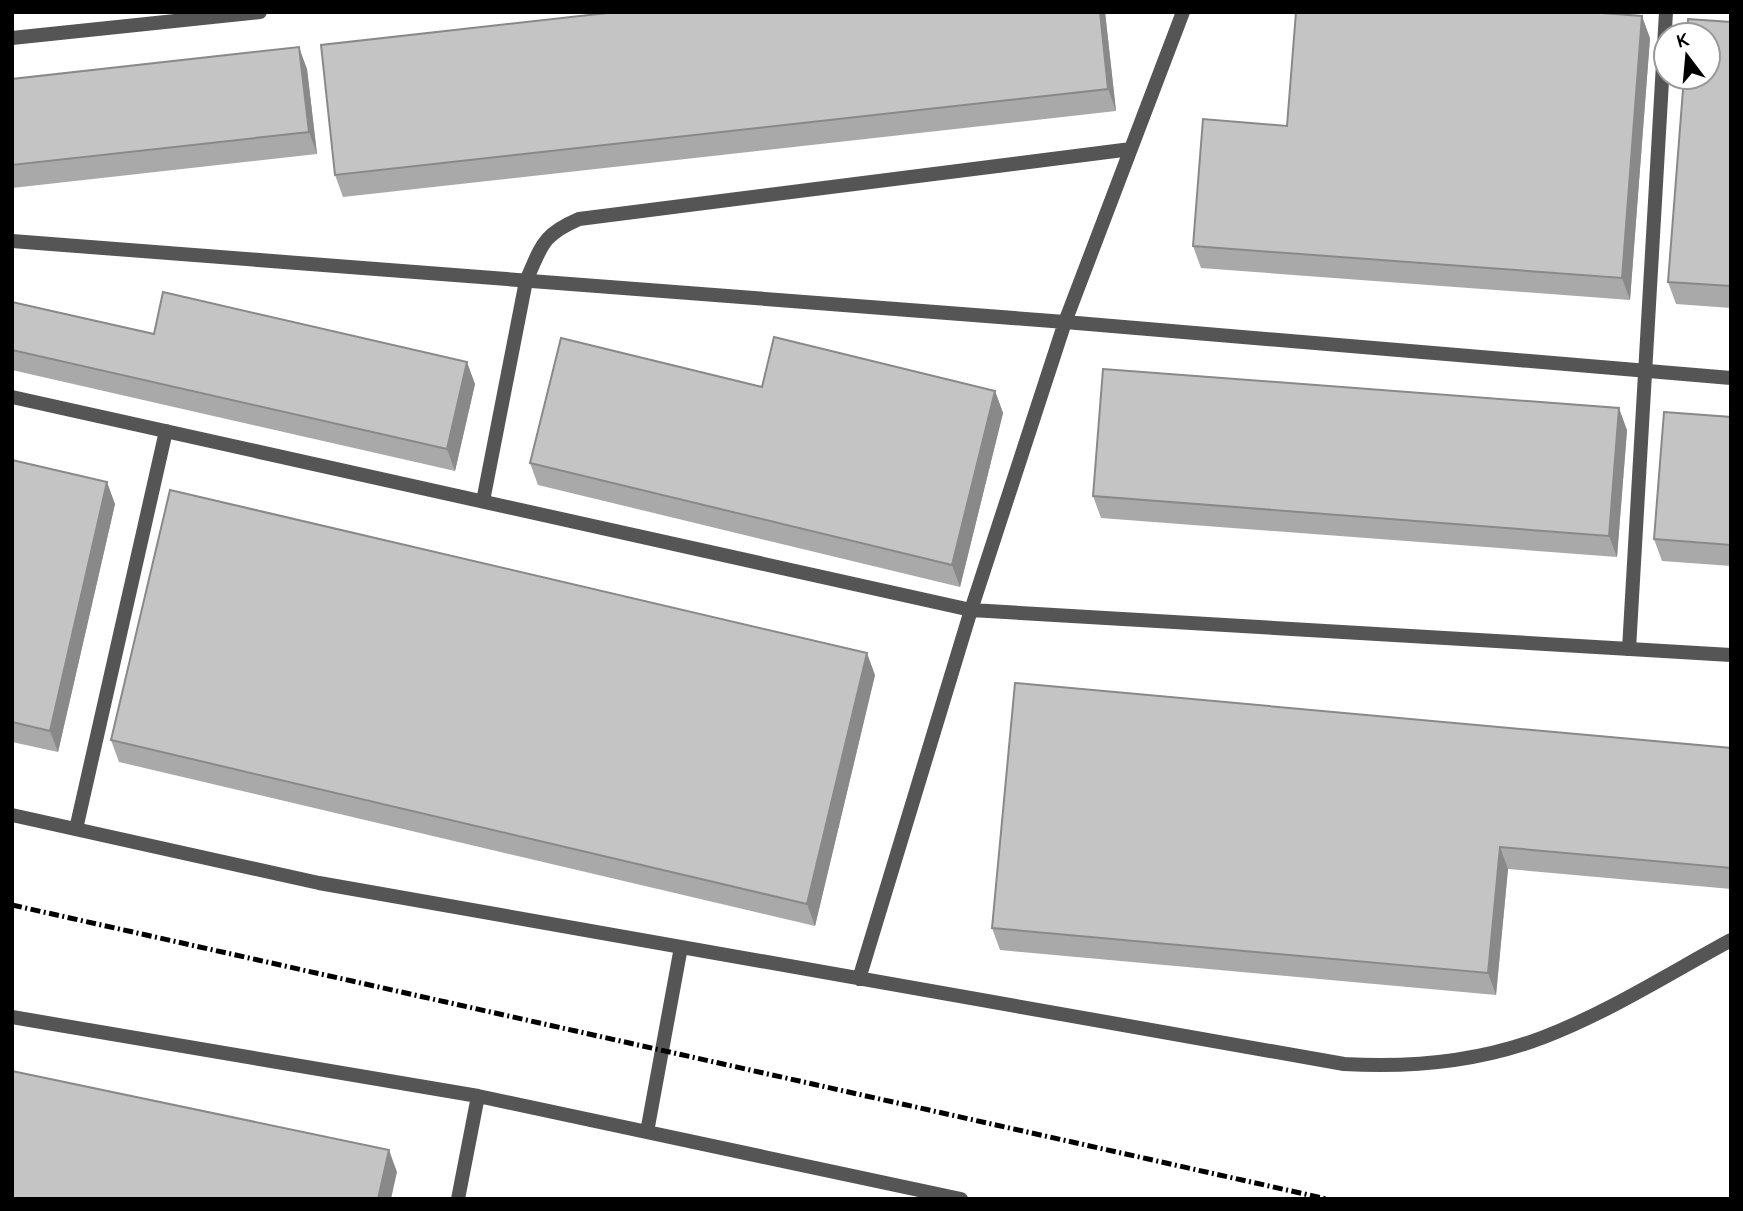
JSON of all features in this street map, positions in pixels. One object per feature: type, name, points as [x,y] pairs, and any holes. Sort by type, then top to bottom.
[{"type":"street","points":[[12,38],[260,12]]},
{"type":"street","points":[[859,979],[971,610],[1065,322],[1183,12]]},
{"type":"street","points":[[1629,649],[1666,12]]},
{"type":"street","points":[[483,501],[526,281],[542,244],[554,230],[579,219],[1131,149]]},
{"type":"street","points":[[12,241],[1065,322],[1731,378]]},
{"type":"street","points":[[12,397],[971,610],[1731,655]]},
{"type":"street","points":[[76,829],[166,431]]},
{"type":"street","points":[[12,815],[318,883],[1343,1064],[1430,1065],[1472,1058],[1544,1037],[1731,940]]},
{"type":"street","points":[[647,1132],[681,947]]},
{"type":"street","points":[[12,1017],[478,1096],[961,1199]]},
{"type":"street","points":[[458,1199],[478,1096]]},
{"type":"building","points":[[616,12],[1100,12],[1108,89],[335,175],[321,45]]},
{"type":"building","points":[[1296,12],[1589,12],[1642,16],[1622,278],[1193,246],[1203,119],[1287,126]]},
{"type":"building","points":[[1722,21],[1731,22],[1731,286],[1668,282],[1683,91],[1722,91]]},
{"type":"building","points":[[299,47],[309,132],[12,165],[12,79]]},
{"type":"building","points":[[163,292],[467,362],[447,449],[12,350],[12,302],[154,334]]},
{"type":"building","points":[[774,337],[995,391],[952,565],[530,463],[561,338],[762,387]]},
{"type":"building","points":[[1103,369],[1619,408],[1609,536],[1093,496]]},
{"type":"building","points":[[1664,412],[1731,417],[1731,545],[1654,539]]},
{"type":"building","points":[[12,460],[107,482],[50,731],[12,722]]},
{"type":"building","points":[[170,490],[867,653],[807,904],[111,740]]},
{"type":"building","points":[[1015,683],[1731,748],[1731,868],[1500,847],[1488,973],[992,928]]},
{"type":"building","points":[[12,1071],[389,1150],[378,1199],[12,1199]]},
{"type":"railway","points":[[12,905],[1327,1199]]}]
